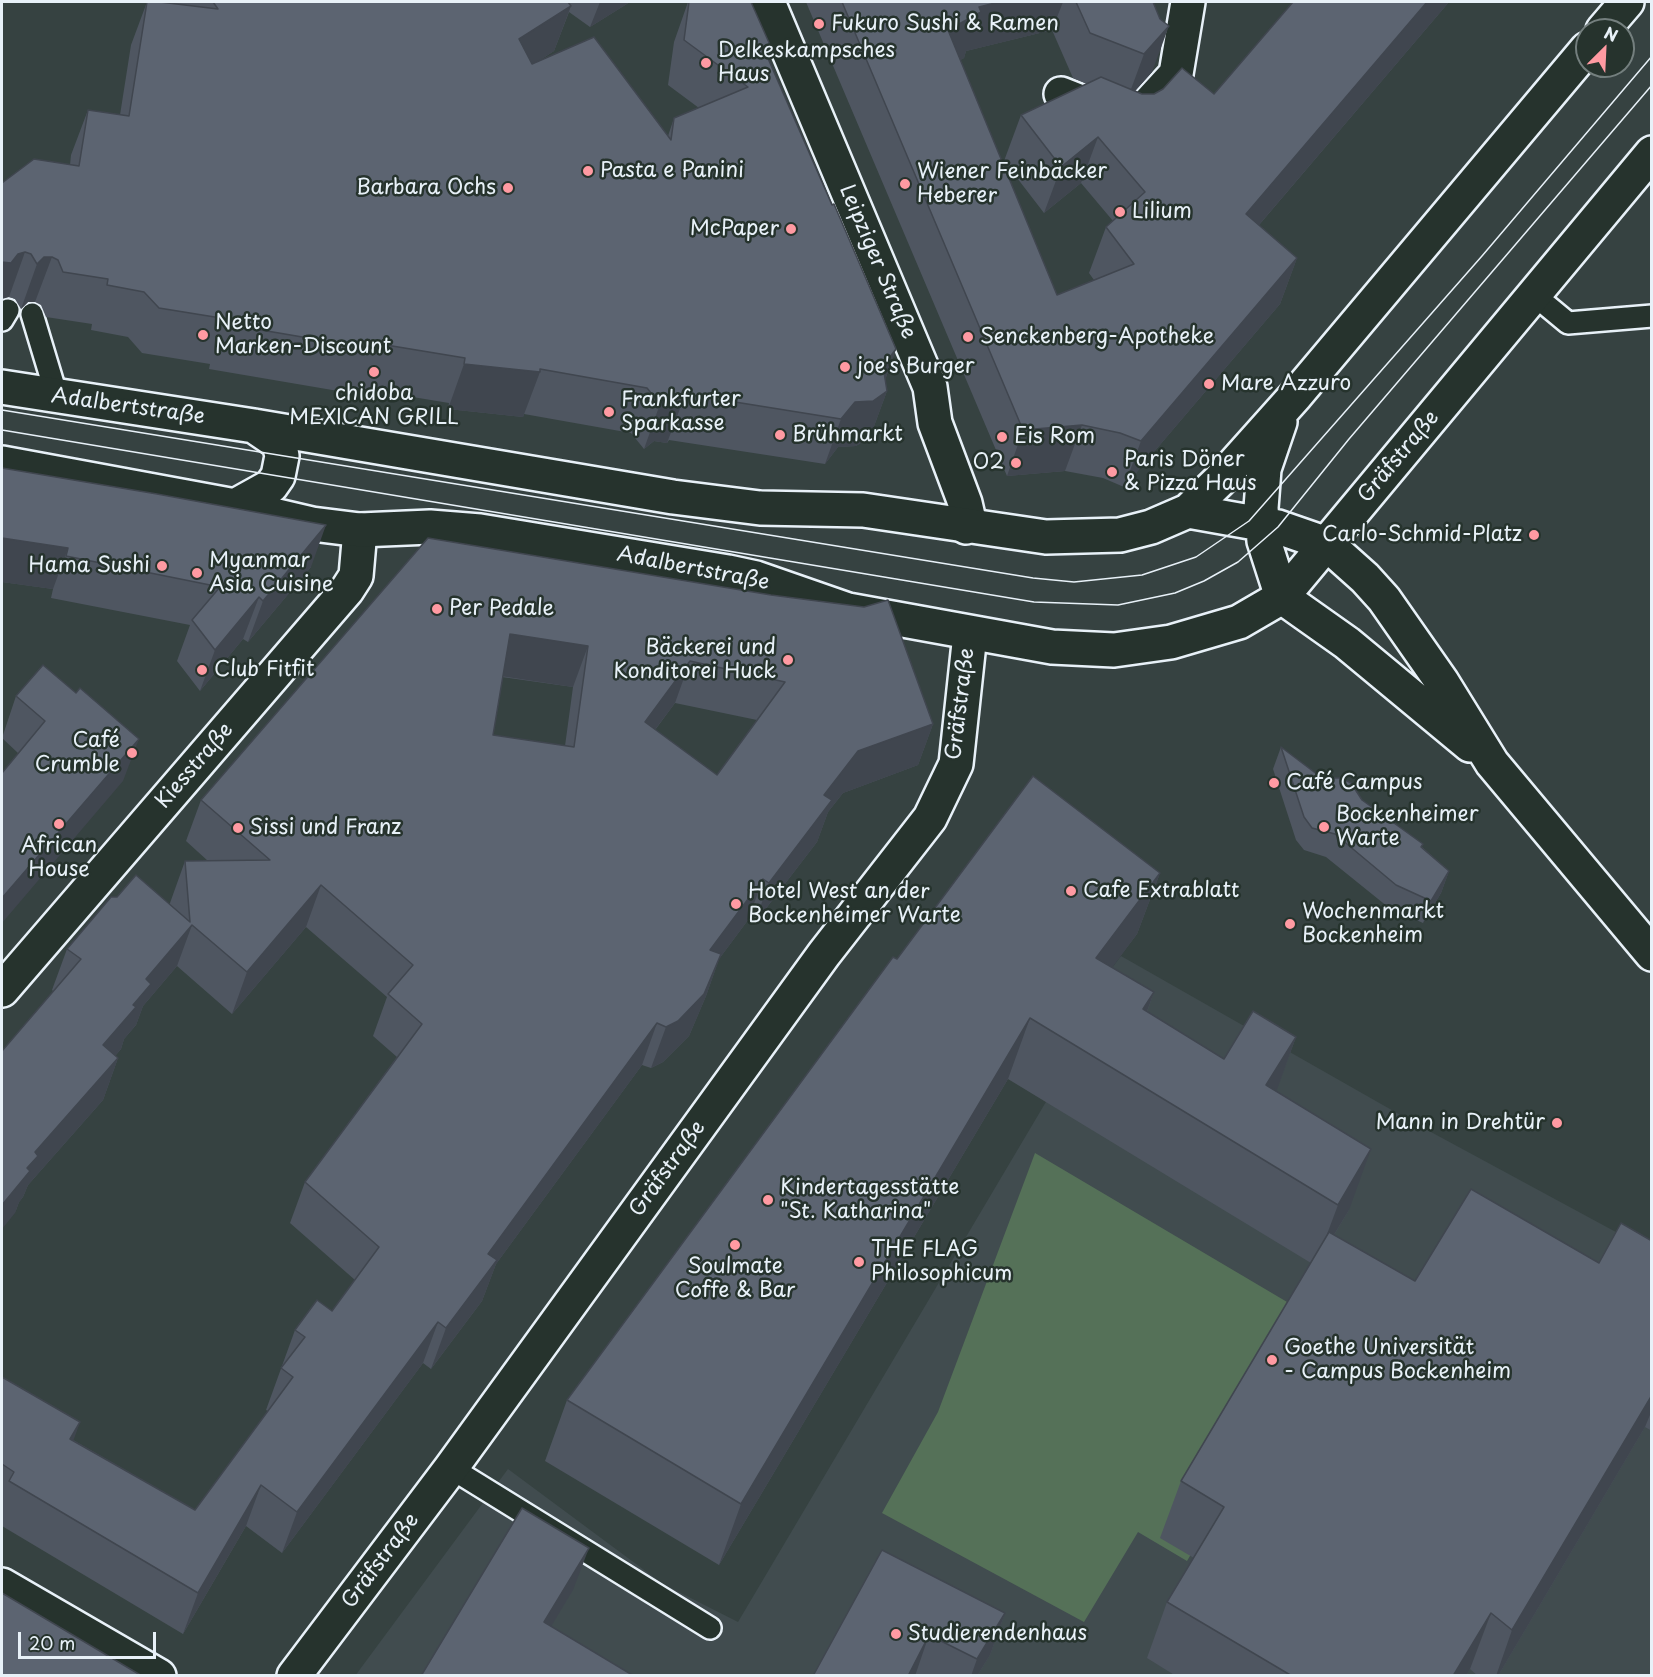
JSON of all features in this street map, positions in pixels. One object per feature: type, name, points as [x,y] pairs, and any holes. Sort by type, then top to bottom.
[{"type":"street","name":"Leipziger Straße","points":[[768,2],[930,387],[935,423],[965,503],[968,516],[966,527]]},
{"type":"street","points":[[1061,94],[1132,122],[1176,74],[1188,2]]},
{"type":"street","points":[[1613,18],[1627,2]]},
{"type":"street","points":[[1188,511],[1221,480],[1296,395],[1575,63]]},
{"type":"street","name":"Gräfstraße","points":[[1282,597],[1652,153]]},
{"type":"street","name":"Adalbertstraße","points":[[2,387],[254,426],[673,497],[760,508],[863,510],[1046,537],[1120,535],[1151,527],[1188,511]]},
{"type":"street","points":[[1296,395],[1280,420],[1264,469],[1262,523],[1264,541],[1282,597],[1347,643],[1492,763]]},
{"type":"street","name":"Adalbertstraße","points":[[235,506],[271,486],[278,476],[282,456],[279,443],[254,426]]},
{"type":"street","name":"Adalbertstraße","points":[[2,463],[235,506],[312,524],[360,530],[430,527],[480,531],[728,572],[756,578],[848,610],[970,634],[1052,647],[1114,650],[1191,637],[1239,622],[1282,597]]},
{"type":"street","points":[[1188,511],[1262,523],[1327,544],[1384,599],[1442,682],[1492,763],[1652,954]]},
{"type":"street","name":"Kiesstraße","points":[[2,990],[347,590],[356,576],[360,530]]},
{"type":"street","name":"Gräfstraße","points":[[294,1676],[451,1468],[824,954],[930,818],[956,764],[970,634]]},
{"type":"street","points":[[2,1585],[159,1676]]},
{"type":"lane","points":[[1533,294],[1568,323],[1652,316]]},
{"type":"lane","points":[[32,314],[57,397]]},
{"type":"lane","points":[[451,1468],[710,1628]]},
{"type":"shaded area","name":"Goethe Universität - Campus Bockenheim","points":[[1121,956],[1418,1125],[1651,1251],[1651,1675],[355,1676],[508,1469],[663,1584],[738,1622],[1053,1090],[1090,997]]},
{"type":"green space","points":[[1035,1153],[1326,1325],[1187,1561],[1138,1532],[1084,1622],[882,1513],[938,1412]]},
{"type":"building","points":[[147,2],[218,9],[213,2],[568,2],[571,6],[519,39],[532,64],[594,37],[671,140],[674,118],[748,87],[684,40],[689,2],[751,2],[770,45],[763,47],[896,349],[883,366],[887,391],[873,401],[855,402],[841,419],[685,394],[684,398],[670,396],[660,404],[647,388],[540,369],[540,372],[464,364],[465,358],[362,341],[361,347],[226,324],[227,319],[159,308],[144,292],[107,285],[108,279],[63,272],[58,260],[52,257],[44,257],[37,264],[31,254],[25,252],[18,254],[11,263],[2,262],[2,183],[34,159],[79,166],[88,110],[129,116]]},
{"type":"building","points":[[842,2],[999,2],[979,7],[981,12],[948,30],[1057,295],[1134,264],[1106,227],[1145,192],[1098,137],[1061,167],[1021,115],[1101,77],[1142,94],[1154,94],[1163,89],[1182,68],[1214,94],[1293,2],[1427,2],[1246,214],[1297,258],[1141,441],[1120,433],[1082,425],[1023,430]]},
{"type":"building","points":[[1076,2],[1153,2],[1160,19],[1169,26],[1144,54],[1090,33]]},
{"type":"building","points":[[2,468],[326,525],[263,601],[259,597],[215,650],[192,620],[220,587],[66,556],[68,548],[2,538]]},
{"type":"building","points":[[428,538],[771,595],[864,607],[888,600],[933,724],[858,751],[824,795],[832,800],[769,883],[763,879],[710,950],[721,954],[704,994],[678,1021],[666,1027],[657,1023],[488,1254],[497,1260],[446,1328],[438,1322],[297,1512],[261,1485],[198,1593],[9,1481],[14,1472],[2,1464],[2,1377],[80,1422],[70,1439],[195,1510],[293,1377],[281,1368],[305,1337],[295,1330],[317,1300],[332,1311],[379,1247],[305,1182],[422,1024],[388,994],[413,965],[321,885],[247,972],[192,925],[146,979],[151,984],[133,1005],[136,1007],[103,1045],[118,1058],[35,1152],[38,1156],[27,1168],[30,1171],[2,1205],[2,1051],[81,959],[67,949],[111,897],[117,897],[136,875],[190,922],[185,861],[270,860],[201,800]],"holes":[[[510,634],[588,646],[574,747],[493,735]],[[690,661],[785,682],[717,775],[645,722]]]},
{"type":"building","points":[[43,665],[76,693],[80,688],[139,739],[2,898],[2,773],[45,721],[16,696]]},
{"type":"building","points":[[1281,747],[1322,778],[1342,778],[1351,783],[1362,800],[1423,844],[1421,847],[1449,871],[1431,901],[1396,885],[1335,834],[1312,828],[1304,817]]},
{"type":"building","points":[[1033,776],[1160,873],[1096,958],[1154,992],[1143,1009],[1224,1059],[1253,1011],[1296,1037],[1266,1085],[1371,1149],[1338,1205],[1030,1018],[741,1504],[567,1400],[893,957],[897,959]]},
{"type":"building","points":[[1471,1189],[1599,1263],[1621,1223],[1652,1241],[1652,1395],[1512,1630],[1491,1613],[1453,1676],[1292,1676],[1167,1602],[1224,1507],[1181,1481],[1329,1232],[1415,1281]]},
{"type":"building","points":[[522,1508],[589,1548],[544,1622],[634,1676],[421,1676]]},
{"type":"building","points":[[882,1550],[1005,1613],[977,1659],[929,1635],[908,1676],[813,1676]]},
{"type":"building","points":[[2,1593],[142,1676],[2,1676]]},
{"type":"tram line","points":[[2,410],[1033,578],[1074,582],[1142,575],[1196,557],[1249,521],[1482,256],[1652,56]]},
{"type":"tram line","points":[[2,430],[1034,602],[1118,605],[1175,593],[1204,581],[1238,562],[1278,527],[1349,439],[1652,85]]},
{"type":"place","name":"Fukuro Sushi & Ramen","points":[[819,24]]},
{"type":"place","name":"Delkeskampsches Haus","points":[[706,63]]},
{"type":"place","name":"Pasta e Panini","points":[[588,171]]},
{"type":"place","name":"Wiener Feinbäcker Heberer","points":[[905,184]]},
{"type":"place","name":"Barbara Ochs","points":[[508,188]]},
{"type":"place","name":"Lilium","points":[[1120,212]]},
{"type":"place","name":"McPaper","points":[[791,229]]},
{"type":"place","name":"Netto Marken-Discount","points":[[203,335]]},
{"type":"place","name":"Senckenberg-Apotheke","points":[[968,337]]},
{"type":"place","name":"joe's Burger","points":[[845,367]]},
{"type":"place","name":"chidoba MEXICAN GRILL","points":[[374,372]]},
{"type":"place","name":"Mare Azzuro","points":[[1209,384]]},
{"type":"place","name":"Frankfurter Sparkasse","points":[[609,412]]},
{"type":"place","name":"Brühmarkt","points":[[780,435]]},
{"type":"place","name":"Eis Rom","points":[[1002,437]]},
{"type":"place","name":"O2","points":[[1016,463]]},
{"type":"place","name":"Paris Döner & Pizza Haus","points":[[1112,472]]},
{"type":"place","name":"Carlo-Schmid-Platz","points":[[1534,535]]},
{"type":"place","name":"Hama Sushi","points":[[162,566]]},
{"type":"place","name":"Myanmar Asia Cuisine","points":[[197,573]]},
{"type":"place","name":"Per Pedale","points":[[437,609]]},
{"type":"place","name":"Bäckerei und Konditorei Huck","points":[[788,660]]},
{"type":"place","name":"Club Fitfit","points":[[202,670]]},
{"type":"place","name":"Café Crumble","points":[[132,753]]},
{"type":"place","name":"Café Campus","points":[[1274,783]]},
{"type":"place","name":"African House","points":[[59,824]]},
{"type":"place","name":"Bockenheimer Warte","points":[[1324,827]]},
{"type":"place","name":"Sissi und Franz","points":[[238,828]]},
{"type":"place","name":"Cafe Extrablatt","points":[[1071,891]]},
{"type":"place","name":"Hotel West an der Bockenheimer Warte","points":[[736,904]]},
{"type":"place","name":"Wochenmarkt Bockenheim","points":[[1290,924]]},
{"type":"place","name":"Mann in Drehtür","points":[[1557,1123]]},
{"type":"place","name":"Kindertagesstätte \"St. Katharina\"","points":[[768,1200]]},
{"type":"place","name":"Soulmate Coffe & Bar","points":[[735,1245]]},
{"type":"place","name":"THE FLAG Philosophicum","points":[[859,1262]]},
{"type":"place","name":"Goethe Universität - Campus Bockenheim","points":[[1272,1360]]},
{"type":"place","name":"Studierendenhaus","points":[[896,1634]]}]
